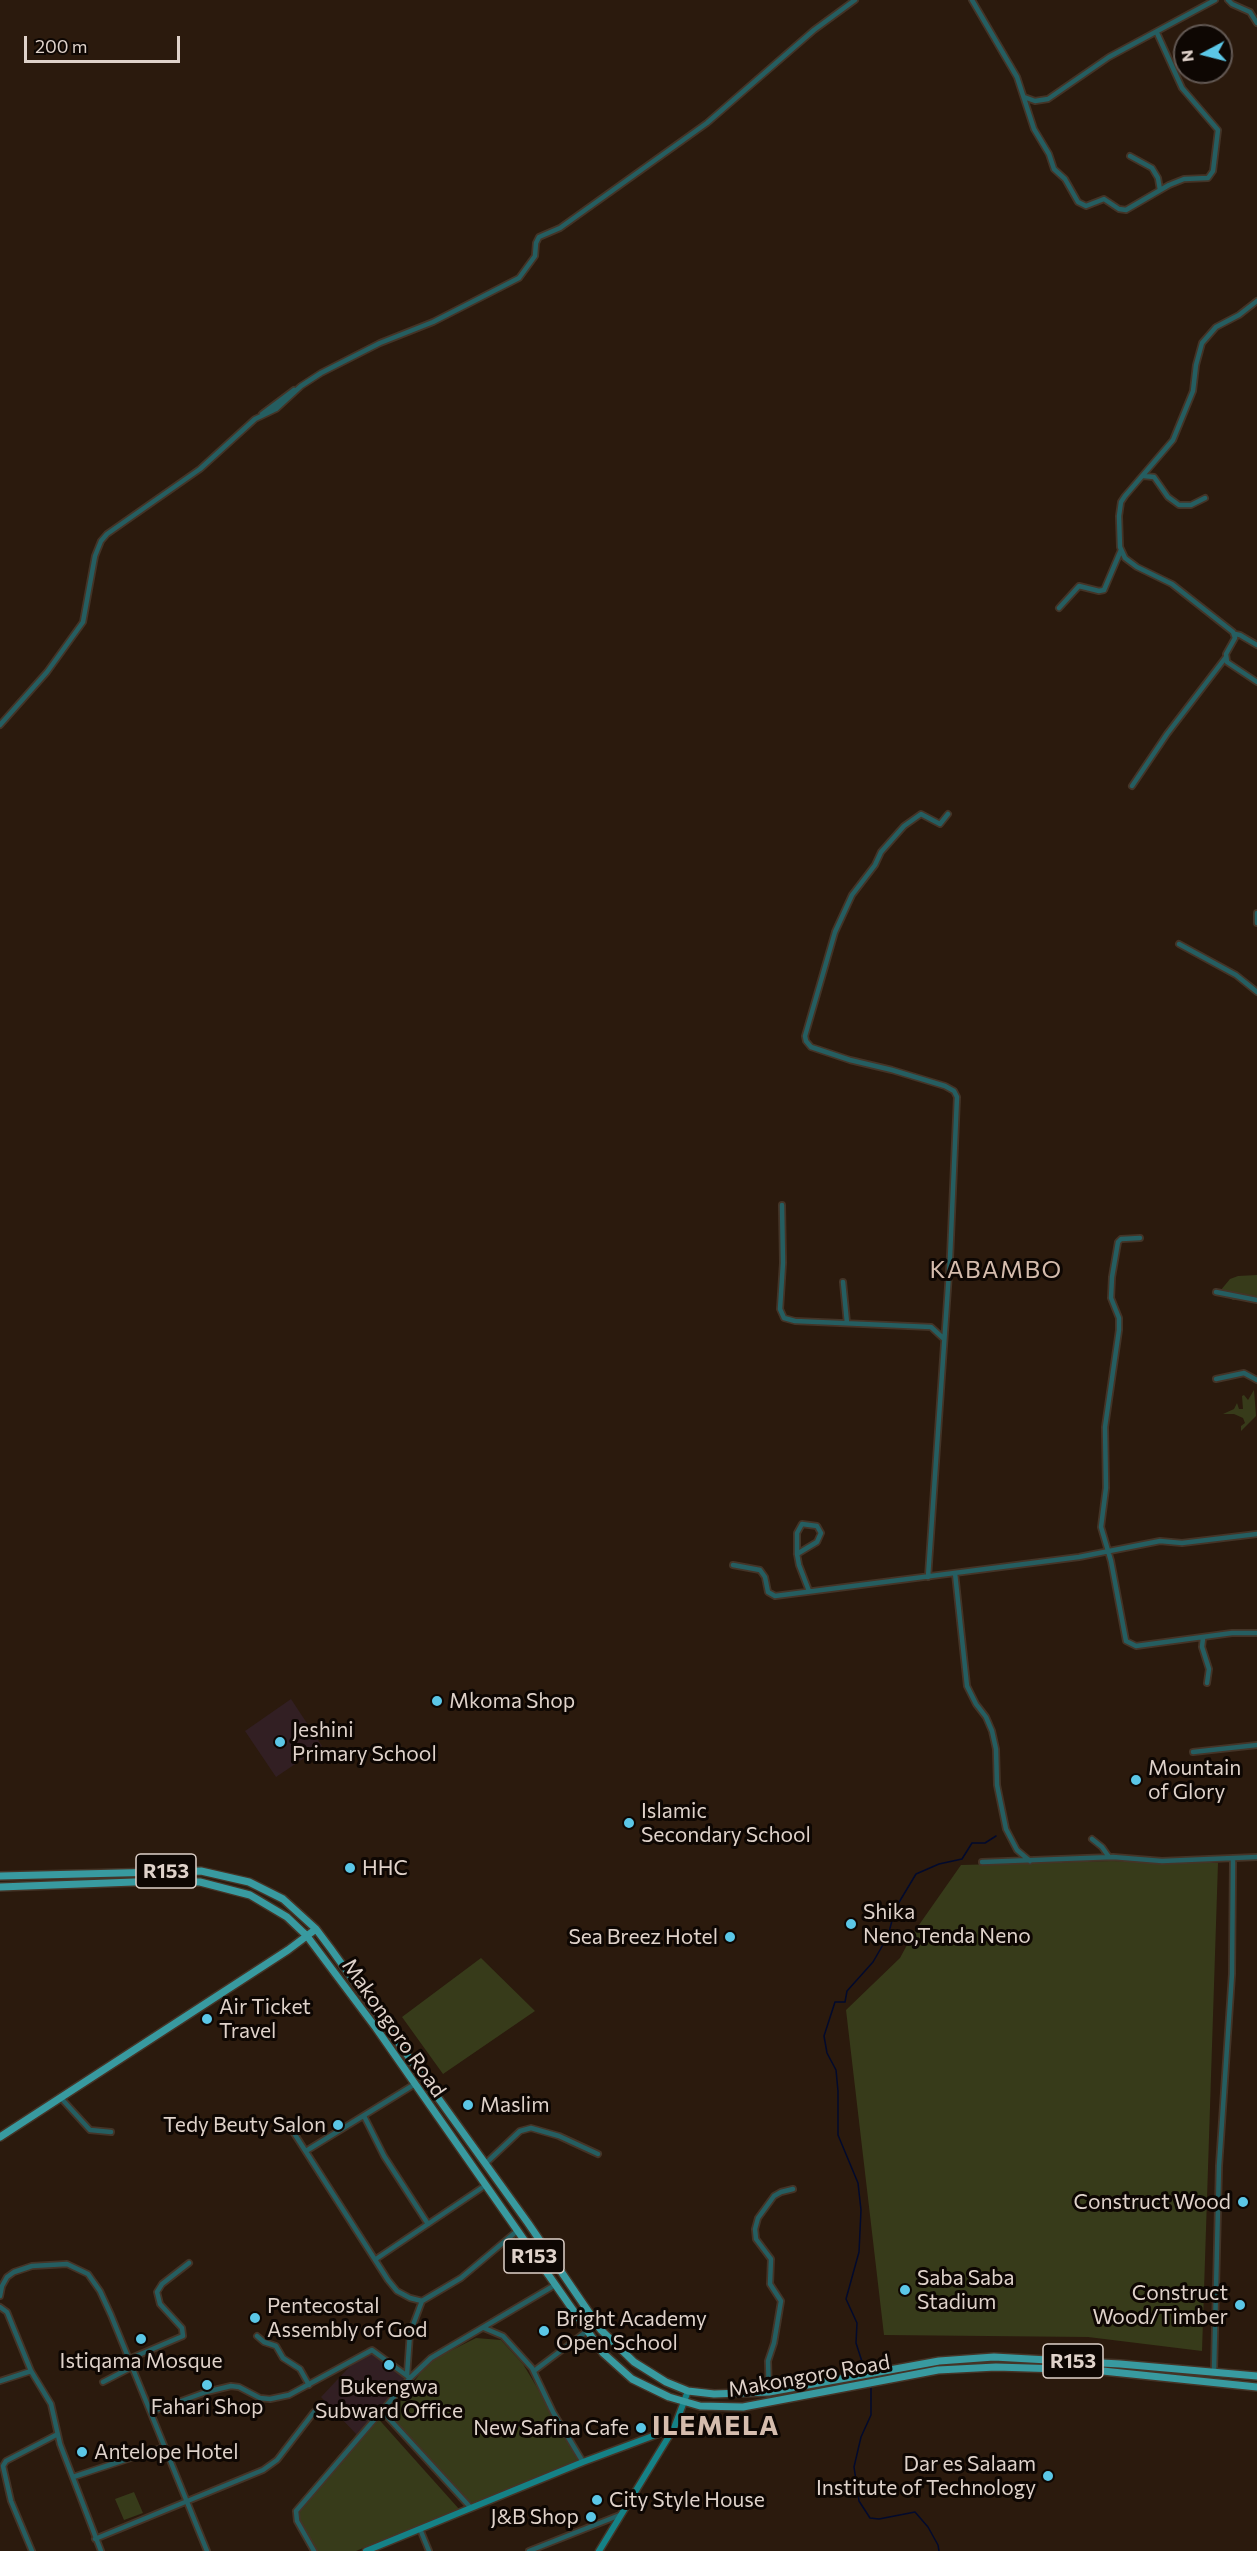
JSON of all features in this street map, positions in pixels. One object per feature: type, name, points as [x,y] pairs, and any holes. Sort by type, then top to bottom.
[{"type":"main road","name":"Makongoro Road","points":[[0,1876],[180,1870],[220,1874],[249,1882],[283,1899],[316,1929],[601,2330],[643,2369],[688,2391],[714,2394],[769,2392],[939,2361],[994,2357],[1120,2364],[1257,2376]]},
{"type":"main road","name":"Makongoro Road","points":[[0,1887],[161,1881],[207,1883],[231,1889],[264,1902],[287,1917],[307,1936],[376,2028],[603,2353],[632,2379],[654,2391],[685,2402],[714,2407],[743,2407],[938,2370],[996,2367],[1092,2370],[1257,2387]]},
{"type":"main road","points":[[0,2137],[316,1929]]},
{"type":"street","points":[[0,725],[47,672],[83,622],[96,556],[101,541],[112,531],[201,469],[261,416],[276,410],[301,386],[321,373],[371,347],[433,322],[520,277],[535,256],[539,237],[560,228],[707,123],[814,30],[855,0]]},
{"type":"street","points":[[972,0],[1013,68],[1034,129],[1049,154],[1054,169],[1065,178],[1073,196],[1082,206],[1090,206],[1104,199],[1119,209],[1126,210],[1184,179],[1211,176],[1219,132],[1182,88],[1157,33]]},
{"type":"street","points":[[1024,97],[1035,101],[1048,99],[1091,68],[1157,33],[1204,2],[1215,0]]},
{"type":"street","points":[[1228,0],[1248,10],[1257,23]]},
{"type":"street","points":[[1130,156],[1152,168],[1158,178],[1160,190]]},
{"type":"street","points":[[1059,608],[1079,586],[1104,590],[1121,549],[1121,502],[1168,448],[1178,430],[1193,392],[1197,358],[1202,343],[1216,327],[1239,315],[1257,301]]},
{"type":"street","points":[[1142,477],[1148,475],[1154,477],[1168,497],[1179,505],[1191,505],[1205,498]]},
{"type":"street","points":[[1121,549],[1130,562],[1172,584],[1235,634],[1257,645]]},
{"type":"street","points":[[1132,786],[1167,734],[1226,657],[1235,634]]},
{"type":"street","points":[[1226,657],[1230,665],[1257,682]]},
{"type":"street","points":[[928,1577],[950,1258],[957,1097],[954,1091],[945,1086],[811,1047],[805,1036],[835,932],[852,895],[887,845],[904,826],[921,814],[940,824],[948,814]]},
{"type":"street","points":[[1257,913],[1257,923]]},
{"type":"street","points":[[1179,944],[1236,975],[1257,992]]},
{"type":"street","points":[[782,1204],[781,1315],[795,1322],[931,1327],[943,1338]]},
{"type":"street","points":[[1140,1238],[1121,1239],[1118,1242],[1112,1277],[1111,1298],[1119,1318],[1119,1329],[1105,1427],[1106,1488],[1101,1527],[1109,1552],[1126,1641],[1136,1646],[1242,1632],[1257,1633]]},
{"type":"street","points":[[843,1282],[847,1323]]},
{"type":"street","points":[[1216,1292],[1257,1300]]},
{"type":"street","points":[[1216,1379],[1244,1373],[1257,1380]]},
{"type":"street","points":[[797,1554],[817,1542],[821,1533],[817,1526],[806,1522],[798,1527],[797,1554],[801,1573],[809,1591]]},
{"type":"street","points":[[732,1564],[760,1570],[772,1595],[928,1577],[1109,1552],[1160,1541],[1189,1542],[1257,1534]]},
{"type":"street","points":[[955,1573],[967,1686],[992,1731],[996,1749],[997,1785],[1006,1829],[1017,1850],[1030,1861]]},
{"type":"street","points":[[1203,1638],[1202,1647],[1209,1669],[1207,1683]]},
{"type":"street","points":[[1193,1752],[1257,1745]]},
{"type":"street","points":[[1092,1839],[1109,1857]]},
{"type":"street","points":[[982,1862],[1109,1857],[1162,1861],[1257,1857]]},
{"type":"street","points":[[1214,2371],[1219,2166],[1232,1974],[1233,1858]]},
{"type":"street","points":[[306,2151],[415,2084]]},
{"type":"street","points":[[60,2097],[90,2130],[111,2132]]},
{"type":"street","points":[[364,2116],[384,2156],[428,2224]]},
{"type":"street","points":[[485,2164],[520,2131],[531,2128],[559,2136],[598,2154]]},
{"type":"street","points":[[292,2130],[397,2291],[422,2301]]},
{"type":"street","points":[[376,2259],[486,2186]]},
{"type":"street","points":[[769,2392],[768,2361],[781,2301],[770,2283],[771,2259],[756,2239],[755,2229],[758,2218],[774,2196],[793,2189]]},
{"type":"street","points":[[408,2376],[410,2333],[422,2301],[461,2278],[517,2231]]},
{"type":"street","points":[[129,2359],[183,2336],[182,2328],[160,2304],[157,2292],[162,2284],[189,2263]]},
{"type":"street","points":[[0,2296],[7,2277],[23,2268],[59,2264],[82,2269],[88,2274],[100,2291],[207,2551]]},
{"type":"street","points":[[315,2551],[297,2521],[296,2511],[382,2412],[408,2376],[431,2358],[555,2285]]},
{"type":"street","points":[[0,2307],[6,2310],[30,2371],[51,2404],[56,2435],[101,2551]]},
{"type":"street","points":[[484,2328],[503,2336],[534,2371],[553,2412],[583,2462]]},
{"type":"street","points":[[534,2371],[587,2331]]},
{"type":"street","points":[[257,2336],[261,2341],[276,2346],[283,2358],[300,2369],[309,2385]]},
{"type":"street","points":[[151,2412],[224,2387],[239,2387],[252,2395],[270,2399],[289,2395],[372,2350],[408,2376]]},
{"type":"street","points":[[103,2382],[132,2367]]},
{"type":"street","points":[[0,2381],[30,2371]]},
{"type":"street","points":[[599,2551],[674,2428],[688,2391]]},
{"type":"street","points":[[95,2539],[270,2466],[314,2412]]},
{"type":"street","points":[[382,2412],[471,2508]]},
{"type":"street","points":[[366,2551],[583,2462],[674,2428]]},
{"type":"street","points":[[32,2551],[11,2501],[3,2466],[6,2461],[56,2435]]},
{"type":"street","points":[[73,2477],[164,2447]]},
{"type":"street","points":[[529,2551],[620,2515]]},
{"type":"street","points":[[420,2528],[429,2551]]},
{"type":"shaded area","points":[[291,1699],[322,1746],[276,1777],[245,1731]]},
{"type":"shaded area","points":[[368,2347],[410,2379],[357,2435],[321,2397]]},
{"type":"green space","points":[[1257,1275],[1257,1299],[1233,1300],[1220,1291],[1230,1279]]},
{"type":"green space","points":[[1254,1390],[1256,1416],[1241,1431],[1241,1426],[1245,1423],[1243,1418],[1234,1414],[1223,1414],[1234,1409],[1237,1403],[1239,1409],[1243,1409],[1242,1396],[1244,1395],[1248,1400]]},
{"type":"green space","points":[[1111,1861],[1218,1863],[1202,2351],[1088,2337],[884,2335],[846,2010],[900,1958],[914,1932],[961,1865]]},
{"type":"green space","points":[[481,1958],[535,2011],[443,2074],[402,2017]]},
{"type":"green space","points":[[476,2338],[501,2340],[523,2364],[580,2459],[468,2508],[390,2416],[428,2362]]},
{"type":"green space","points":[[374,2414],[459,2509],[356,2551],[316,2551],[292,2510]]},
{"type":"green space","points":[[134,2492],[143,2513],[124,2520],[115,2499]]},
{"type":"waterway","points":[[865,2371],[856,2343],[857,2323],[846,2299],[859,2252],[861,2210],[858,2183],[838,2135],[836,2070],[827,2053],[824,2036],[835,2002],[845,2002],[847,1991],[873,1962],[888,1936],[895,1909],[916,1874],[939,1864],[962,1859],[972,1843],[985,1843],[996,1836]]},
{"type":"waterway","points":[[871,2387],[871,2415],[861,2437],[854,2467],[859,2501],[870,2518],[879,2519],[915,2512],[928,2527],[939,2551]]},
{"type":"place","name":"Mkoma Shop","points":[[437,1701]]},
{"type":"place","name":"Jeshini Primary School","points":[[280,1742]]},
{"type":"place","name":"Mountain of Glory","points":[[1136,1780]]},
{"type":"place","name":"Islamic Secondary School","points":[[629,1823]]},
{"type":"place","name":"HHC","points":[[350,1868]]},
{"type":"place","name":"Shika Neno,Tenda Neno","points":[[851,1924]]},
{"type":"place","name":"Sea Breez Hotel","points":[[730,1937]]},
{"type":"place","name":"Air Ticket Travel","points":[[207,2019]]},
{"type":"place","name":"Maslim","points":[[468,2105]]},
{"type":"place","name":"Tedy Beuty Salon","points":[[338,2125]]},
{"type":"place","name":"Construct Wood","points":[[1243,2202]]},
{"type":"place","name":"Saba Saba Stadium","points":[[905,2290]]},
{"type":"place","name":"Construct Wood/Timber","points":[[1240,2305]]},
{"type":"place","name":"Pentecostal Assembly of God","points":[[255,2318]]},
{"type":"place","name":"Bright Academy Open School","points":[[544,2331]]},
{"type":"place","name":"Istiqama Mosque","points":[[141,2339]]},
{"type":"place","name":"Bukengwa Subward Office","points":[[389,2365]]},
{"type":"place","name":"Fahari Shop","points":[[207,2385]]},
{"type":"place","name":"New Safina Cafe","points":[[641,2428]]},
{"type":"place","name":"Antelope Hotel","points":[[82,2452]]},
{"type":"place","name":"Dar es Salaam Institute of Technology","points":[[1048,2476]]},
{"type":"place","name":"City Style House","points":[[597,2500]]},
{"type":"place","name":"J&B Shop","points":[[591,2517]]},
{"type":"district","name":"KABAMBO","points":[[996,1270]]},
{"type":"district","name":"ILEMELA","points":[[716,2426]]}]
